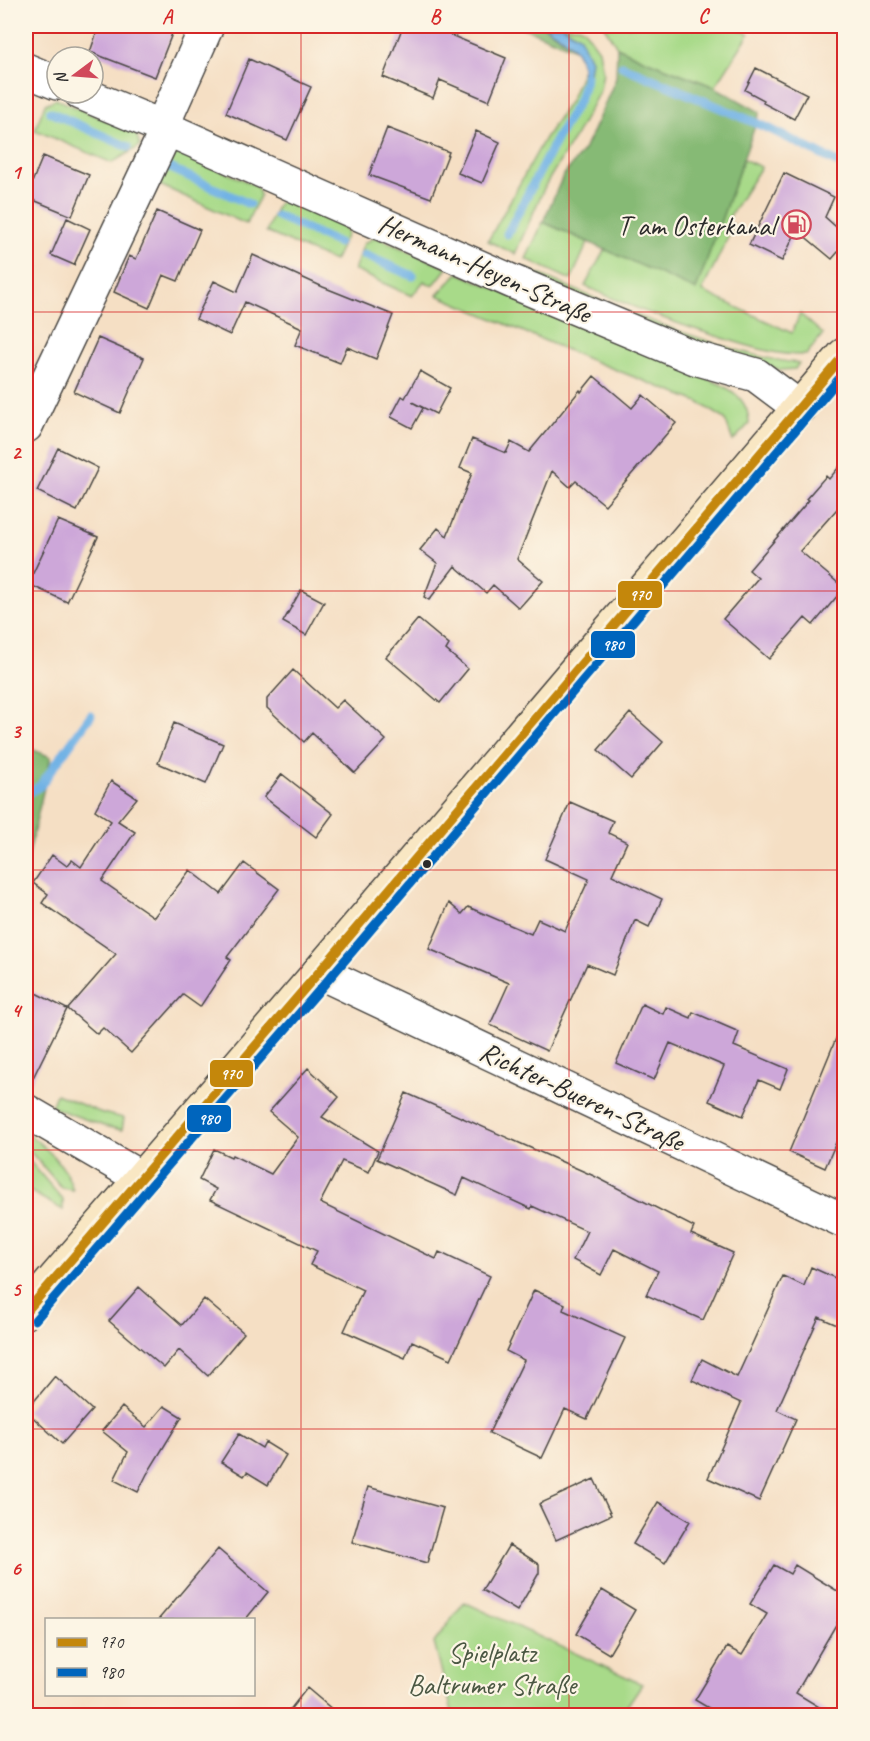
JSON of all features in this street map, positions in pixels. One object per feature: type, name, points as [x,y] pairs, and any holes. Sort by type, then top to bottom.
[{"type":"main road","points":[[26,1312],[319,972],[844,355]]},
{"type":"street","points":[[26,426],[167,129],[168,113],[207,26]]},
{"type":"street","points":[[26,70],[45,78]]},
{"type":"street","name":"Hermann-Heyen-Straße","points":[[105,103],[511,281],[695,358],[756,375],[800,408]]},
{"type":"street","name":"Richter-Bueren-Straße","points":[[319,972],[844,1221]]},
{"type":"street","points":[[26,1111],[141,1178]]},
{"type":"green space","points":[[519,26],[544,26],[577,50]]},
{"type":"green space","points":[[563,26],[579,26],[584,29],[599,50],[603,72],[600,90],[546,184],[515,254],[488,241],[545,138],[570,101],[583,69],[577,50],[580,37]]},
{"type":"green space","points":[[604,26],[732,26],[749,34],[715,87],[617,47]]},
{"type":"green space","points":[[617,47],[715,87],[760,112],[696,290],[543,222],[563,176],[584,150],[616,78]]},
{"type":"green space","points":[[45,104],[70,105],[136,133],[140,146],[112,163],[35,130]]},
{"type":"green space","points":[[179,152],[257,186],[260,196],[246,224],[151,181],[159,157]]},
{"type":"green space","points":[[743,159],[761,167],[726,222],[734,225],[702,291],[792,333],[800,314],[823,334],[806,355],[772,352],[738,343],[650,313],[585,286],[605,249],[696,289]]},
{"type":"green space","points":[[286,198],[343,223],[347,234],[334,261],[266,232],[278,204]]},
{"type":"green space","points":[[543,222],[588,242],[571,280],[526,259]]},
{"type":"green space","points":[[376,237],[447,268],[433,286],[424,281],[412,296],[354,270],[364,243]]},
{"type":"green space","points":[[525,268],[682,332],[751,354],[799,363],[795,369],[781,370],[704,347],[523,275]]},
{"type":"green space","points":[[458,273],[720,384],[732,391],[744,404],[749,424],[733,441],[725,419],[698,402],[588,359],[437,295]]},
{"type":"green space","points":[[26,747],[51,757],[26,866]]},
{"type":"green space","points":[[56,1094],[102,1113],[124,1118],[122,1130],[51,1107]]},
{"type":"green space","points":[[26,1132],[60,1164],[73,1190],[62,1188],[26,1147]]},
{"type":"green space","points":[[26,1157],[63,1200],[63,1210],[26,1189]]},
{"type":"green space","name":"Spielplatz Baltrumer Straße","points":[[464,1602],[642,1684],[621,1715],[453,1715],[434,1643]]},
{"type":"water","points":[[544,26],[563,26],[580,37],[591,60],[588,81],[583,87],[582,65],[579,56],[563,38]]},
{"type":"building","points":[[99,26],[175,26],[155,77],[105,58],[105,45],[92,45]]},
{"type":"building","points":[[403,26],[429,26],[506,58],[489,101],[440,80],[433,98],[383,77]]},
{"type":"building","points":[[249,59],[311,87],[287,140],[226,113]]},
{"type":"building","points":[[756,68],[807,94],[794,119],[763,103],[764,100],[745,90]]},
{"type":"building","points":[[387,128],[449,152],[431,198],[369,175]]},
{"type":"building","points":[[476,131],[500,142],[482,183],[458,173]]},
{"type":"building","points":[[43,156],[89,175],[72,216],[26,197]]},
{"type":"building","name":"T am Osterkanal","points":[[784,173],[834,197],[825,217],[844,234],[844,245],[832,259],[797,230],[782,261],[749,245]]},
{"type":"building","points":[[157,211],[200,230],[178,281],[163,275],[149,308],[114,292],[129,256],[136,259]]},
{"type":"building","points":[[67,218],[90,229],[74,265],[51,255]]},
{"type":"building","points":[[253,255],[323,287],[393,315],[376,359],[347,347],[340,363],[295,345],[302,328],[245,302],[230,335],[196,319],[214,281],[237,292]]},
{"type":"building","points":[[98,338],[144,358],[120,413],[74,392]]},
{"type":"building","points":[[420,371],[450,388],[436,414],[412,402],[423,408],[412,428],[391,417],[402,396],[405,398]]},
{"type":"building","points":[[594,376],[632,408],[643,395],[676,423],[605,505],[576,481],[570,487],[552,471],[517,559],[543,581],[519,608],[493,585],[486,593],[455,566],[429,600],[424,597],[437,563],[420,550],[438,528],[447,536],[472,473],[460,468],[472,439],[506,453],[511,442],[529,452]]},
{"type":"building","points":[[58,448],[98,468],[77,511],[37,491]]},
{"type":"building","points":[[844,461],[844,501],[800,551],[844,588],[813,625],[805,618],[769,659],[723,619],[758,578],[749,570],[809,500],[806,499],[826,476],[829,479]]},
{"type":"building","points":[[58,520],[98,537],[67,602],[28,584]]},
{"type":"building","points":[[301,590],[324,602],[306,635],[283,622]]},
{"type":"building","points":[[418,619],[449,645],[446,650],[468,669],[440,703],[386,657]]},
{"type":"building","points":[[293,670],[335,708],[343,700],[386,740],[355,773],[312,733],[304,742],[267,708],[267,699]]},
{"type":"building","points":[[630,713],[663,742],[631,779],[598,750]]},
{"type":"building","points":[[174,723],[223,744],[206,784],[158,763]]},
{"type":"building","points":[[282,774],[333,814],[316,837],[264,797]]},
{"type":"building","points":[[111,781],[137,798],[118,821],[135,832],[102,881],[154,917],[190,870],[221,894],[244,863],[279,889],[227,957],[231,960],[200,1007],[183,995],[131,1053],[103,1028],[97,1034],[68,1009],[116,954],[42,903],[48,894],[33,883],[52,855],[67,866],[72,860],[81,867],[111,821],[95,810]]},
{"type":"building","points":[[570,802],[613,821],[608,833],[627,842],[612,875],[662,899],[649,927],[635,920],[613,975],[587,964],[547,1051],[490,1025],[509,983],[429,949],[449,903],[462,914],[468,907],[531,934],[538,919],[565,931],[589,879],[545,859]]},
{"type":"building","points":[[26,988],[67,1009],[26,1092]]},
{"type":"building","points":[[642,1004],[663,1014],[666,1007],[691,1018],[693,1012],[739,1032],[734,1046],[788,1069],[780,1089],[759,1080],[743,1116],[709,1101],[724,1066],[670,1043],[654,1080],[616,1063]]},
{"type":"building","points":[[844,1019],[844,1124],[825,1168],[789,1152]]},
{"type":"building","points":[[308,1068],[339,1097],[322,1117],[378,1151],[369,1172],[342,1161],[320,1203],[436,1259],[439,1252],[490,1276],[451,1359],[412,1341],[405,1358],[344,1331],[363,1290],[310,1265],[317,1251],[210,1200],[216,1189],[199,1180],[214,1149],[271,1174],[298,1137],[269,1112]]},
{"type":"building","points":[[406,1093],[594,1176],[694,1227],[691,1234],[733,1253],[703,1320],[646,1295],[658,1271],[614,1249],[601,1275],[573,1260],[587,1231],[532,1206],[531,1209],[464,1178],[457,1195],[377,1159]]},
{"type":"building","points":[[811,1267],[844,1282],[844,1328],[819,1317],[777,1410],[796,1419],[759,1501],[708,1478],[741,1403],[692,1380],[702,1359],[737,1377],[783,1276],[804,1286]]},
{"type":"building","points":[[139,1287],[182,1325],[204,1299],[244,1333],[208,1376],[179,1350],[164,1368],[109,1321]]},
{"type":"building","points":[[534,1290],[565,1304],[563,1310],[625,1338],[587,1419],[565,1409],[542,1458],[489,1433],[524,1360],[506,1351]]},
{"type":"building","points":[[55,1376],[92,1410],[62,1444],[26,1411]]},
{"type":"building","points":[[164,1406],[182,1417],[138,1492],[114,1480],[128,1452],[102,1431],[122,1407],[146,1427]]},
{"type":"building","points":[[239,1434],[262,1448],[265,1442],[286,1455],[268,1485],[247,1472],[244,1476],[221,1462]]},
{"type":"building","points":[[594,1479],[611,1515],[556,1540],[539,1504]]},
{"type":"building","points":[[368,1487],[443,1508],[427,1563],[352,1542]]},
{"type":"building","points":[[658,1502],[690,1521],[665,1563],[633,1544]]},
{"type":"building","points":[[509,1545],[539,1564],[539,1573],[517,1611],[482,1590]]},
{"type":"building","points":[[218,1549],[268,1592],[247,1618],[160,1618]]},
{"type":"building","points":[[774,1565],[790,1574],[795,1565],[844,1595],[844,1611],[796,1693],[834,1716],[722,1716],[695,1700],[727,1647],[742,1655],[767,1614],[750,1604]]},
{"type":"building","points":[[602,1590],[635,1610],[609,1654],[576,1634]]},
{"type":"building","points":[[307,1688],[340,1716],[285,1716]]},
{"type":"waterway","points":[[622,66],[770,129],[844,166]]},
{"type":"waterway","points":[[507,234],[579,100],[586,76]]},
{"type":"waterway","points":[[50,112],[128,147]]},
{"type":"waterway","points":[[168,167],[249,204]]},
{"type":"waterway","points":[[277,216],[338,243]]},
{"type":"waterway","points":[[364,255],[413,276]]},
{"type":"waterway","points":[[26,794],[40,786],[91,715]]},
{"type":"transit line","name":"970","points":[[26,1312],[319,972],[844,355]]},
{"type":"transit line","name":"980","points":[[35,1320],[328,980],[844,373]]},
{"type":"place","name":"T am Osterkanal","points":[[796,225]]}]
